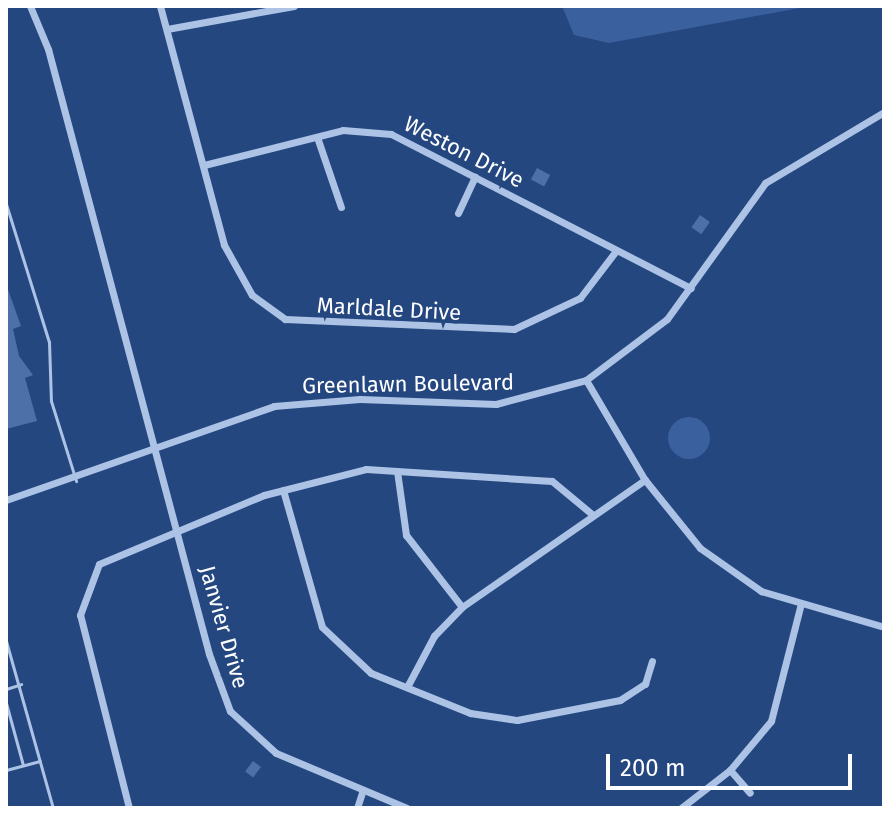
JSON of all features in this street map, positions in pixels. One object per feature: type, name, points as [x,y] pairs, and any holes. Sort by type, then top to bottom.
[{"type":"street","name":"Janvier Drive","points":[[30,6],[48,49],[154,448],[230,711],[276,753],[407,808]]},
{"type":"street","name":"Marldale Drive","points":[[160,6],[224,245],[252,295],[285,319],[314,325],[514,329],[580,298],[615,252]]},
{"type":"street","points":[[167,29],[294,6]]},
{"type":"street","name":"Greenlawn Boulevard","points":[[6,500],[76,481],[154,448],[284,405],[350,399],[496,404],[586,380],[653,333],[691,288],[765,183],[884,112]]},
{"type":"street","name":"Weston Drive","points":[[204,165],[317,137],[391,134],[615,252],[691,288]]},
{"type":"street","points":[[317,137],[341,207]]},
{"type":"street","points":[[458,213],[475,177]]},
{"type":"street","points":[[586,380],[645,480],[700,548],[761,591],[800,607],[884,627]]},
{"type":"street","points":[[129,808],[80,615],[82,595],[99,564],[177,526],[283,490],[366,469],[552,481],[593,515]]},
{"type":"street","points":[[397,471],[406,535],[462,607]]},
{"type":"street","points":[[407,687],[434,636],[462,607],[645,480]]},
{"type":"street","points":[[283,490],[322,627],[371,673],[470,713],[517,720],[620,700],[645,684],[652,661]]},
{"type":"street","points":[[681,808],[730,770],[771,721],[800,607]]},
{"type":"street","points":[[730,770],[750,793]]},
{"type":"street","points":[[357,808],[363,790]]},
{"type":"lane","points":[[6,204],[49,342],[51,401],[76,481]]},
{"type":"lane","points":[[6,641],[21,684],[53,808]]},
{"type":"lane","points":[[6,689],[21,684]]},
{"type":"lane","points":[[6,703],[23,765]]},
{"type":"lane","points":[[6,770],[40,761]]},
{"type":"shaded area","points":[[562,6],[811,6],[609,43],[574,35]]},
{"type":"shaded area","points":[[689,417],[704,423],[710,438],[704,453],[689,459],[674,453],[668,438],[674,423]]},
{"type":"building","points":[[537,168],[550,175],[544,187],[531,179]]},
{"type":"building","points":[[700,215],[710,222],[701,234],[691,227]]},
{"type":"building","points":[[6,284],[21,326],[13,329],[19,356],[33,375],[25,378],[37,421],[6,429]]},
{"type":"building","points":[[253,761],[261,767],[253,777],[245,771]]}]
